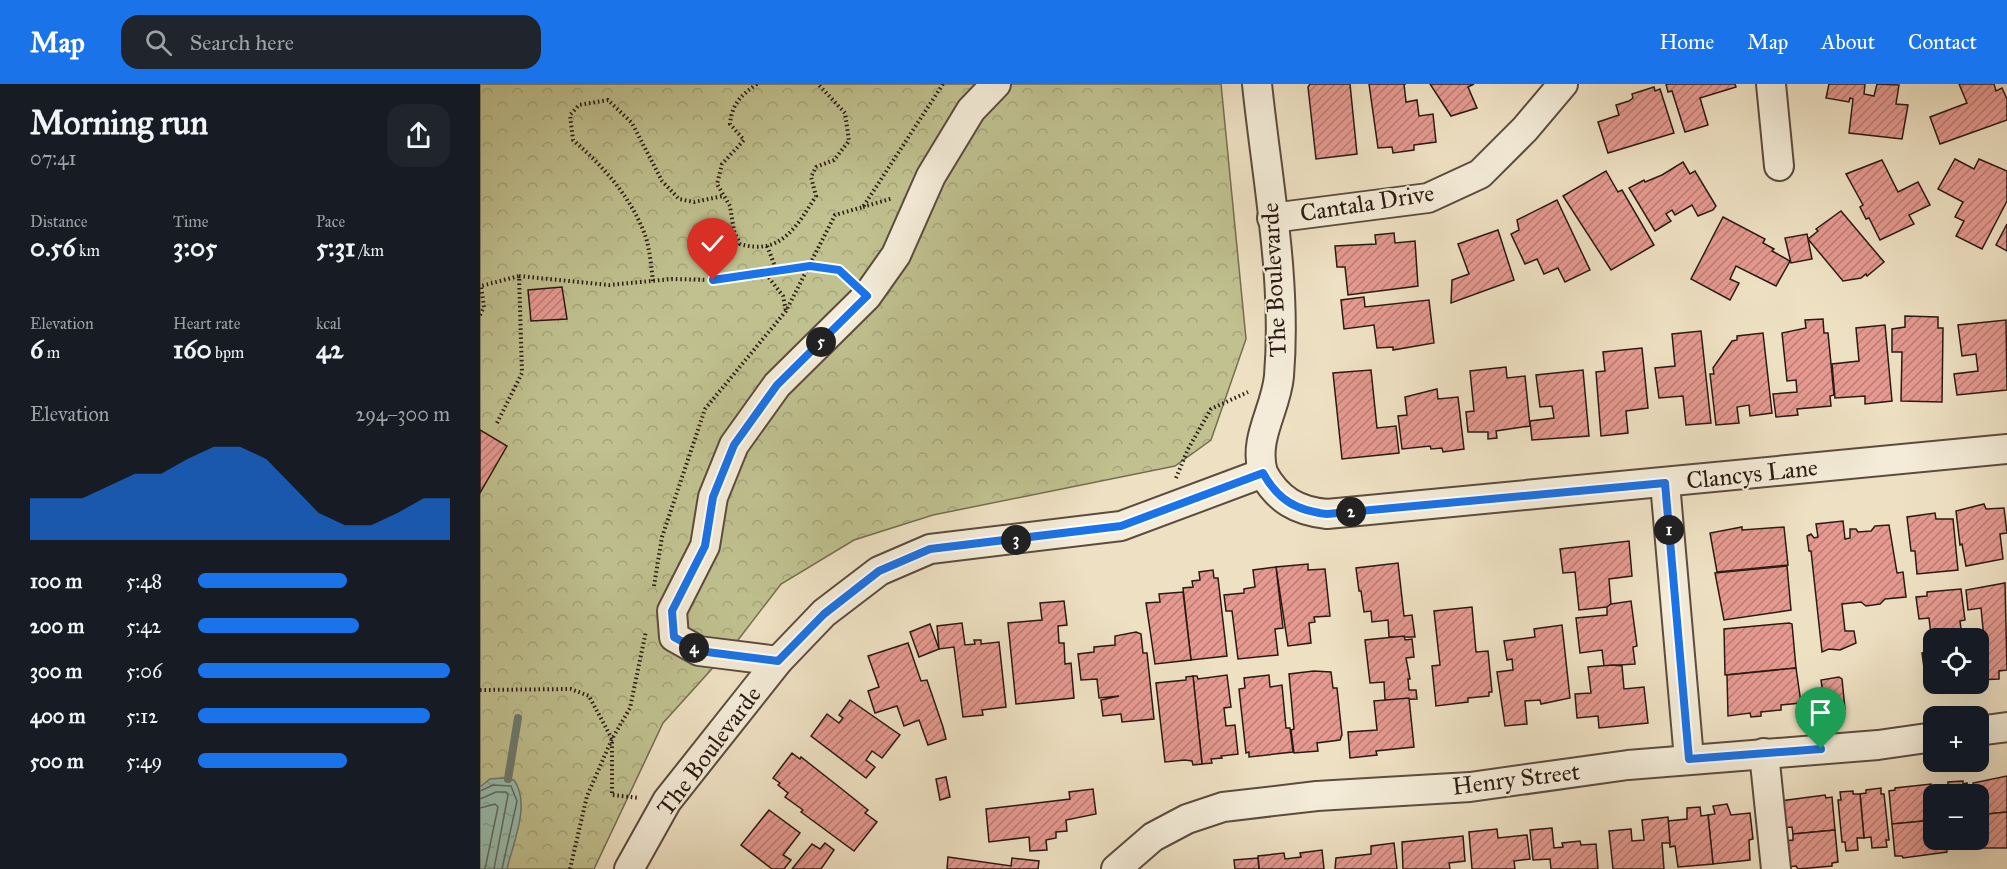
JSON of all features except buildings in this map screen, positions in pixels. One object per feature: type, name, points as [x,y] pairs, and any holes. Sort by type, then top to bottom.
[{"type":"street","points":[[778,661],[699,651],[674,637],[672,611],[705,546],[713,497],[734,445],[777,385],[867,296],[896,255],[931,176],[971,110],[996,84]]},
{"type":"street","name":"The Boulevarde","points":[[629,869],[667,801],[778,661],[824,614],[879,571],[930,549],[1121,526],[1161,513],[1263,473],[1259,460],[1260,446],[1279,377],[1279,288],[1257,84]]},
{"type":"street","name":"Cantala Drive","points":[[1272,218],[1428,198],[1480,174],[1525,129],[1563,84]]},
{"type":"street","points":[[1771,84],[1779,166]]},
{"type":"street","name":"Clancys Lane","points":[[1263,473],[1272,488],[1292,506],[1309,513],[1327,514],[2007,449]]},
{"type":"street","points":[[1665,483],[1689,759]]},
{"type":"street","points":[[1989,729],[2007,727]]},
{"type":"street","name":"Henry Street","points":[[1116,869],[1153,837],[1187,819],[1223,807],[1317,796],[1470,787],[1689,759],[1878,745],[1923,739]]},
{"type":"street","points":[[1764,753],[1776,869]]},
{"type":"path","points":[[757,84],[740,95],[731,112],[730,124],[744,140],[722,164],[717,184],[730,206],[734,231],[740,243],[753,248],[782,241],[800,222],[816,196],[811,177],[816,167],[834,160],[849,141],[845,113],[818,84]]},
{"type":"path","points":[[653,280],[646,238],[638,219],[618,186],[591,155],[573,140],[570,115],[579,105],[608,100],[633,123],[662,181],[679,199],[694,202],[723,196]]},
{"type":"path","points":[[767,246],[777,271]]},
{"type":"path","points":[[480,315],[484,307],[481,285],[519,276],[609,285],[653,280],[713,280],[810,266],[839,270],[867,296]]},
{"type":"path","points":[[765,273],[783,296],[786,311]]},
{"type":"path","points":[[497,423],[522,373],[519,276]]},
{"type":"path","points":[[1161,513],[1188,448],[1212,410],[1279,377]]},
{"type":"path","points":[[480,690],[571,689],[589,696],[612,740],[612,795],[667,801]]},
{"type":"green space","points":[[480,84],[1221,84],[1246,339],[1211,440],[1175,466],[933,515],[854,540],[781,584],[738,640],[663,723],[594,869],[480,869]]},
{"type":"water","points":[[490,779],[514,780],[519,790],[521,812],[519,824],[507,869],[480,869],[480,787]]},
{"type":"waterway","points":[[508,779],[518,718]]},
{"type":"route","points":[[713,280],[810,266],[839,270],[867,296],[777,385],[734,445],[713,497],[705,546],[672,611],[674,637],[699,651],[778,661],[824,614],[879,571],[930,549],[1121,526],[1161,513],[1263,473],[1272,488],[1292,506],[1309,513],[1327,514],[1665,483],[1689,759],[1821,749]]}]
